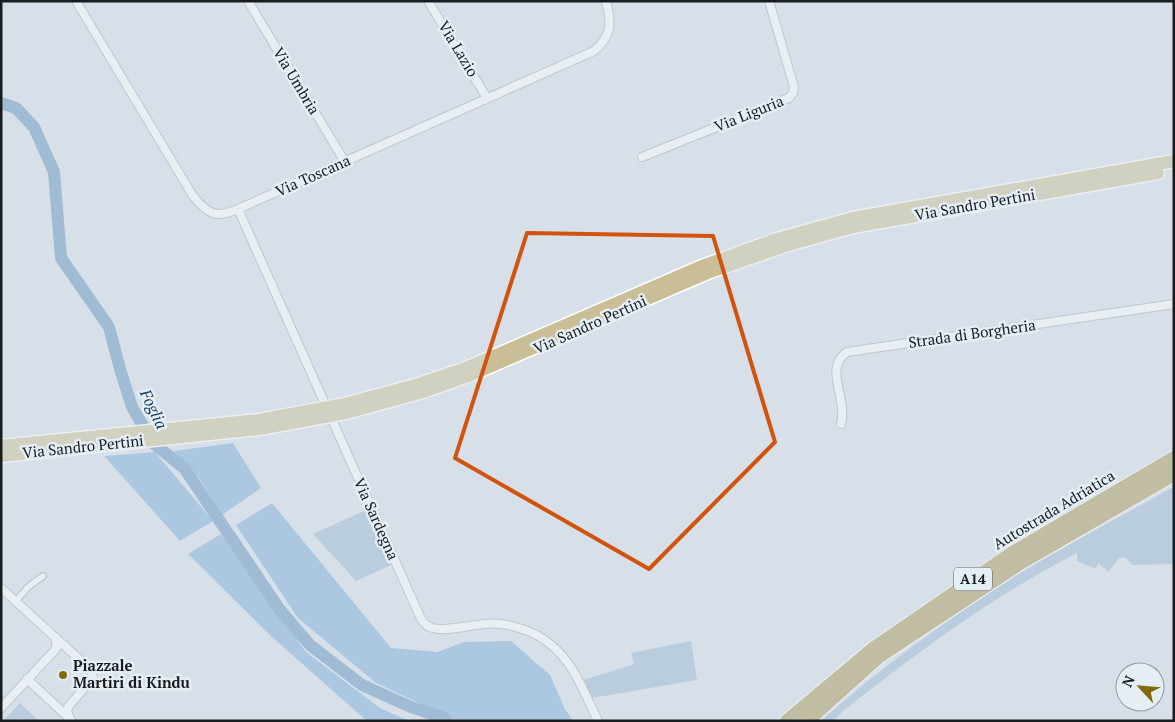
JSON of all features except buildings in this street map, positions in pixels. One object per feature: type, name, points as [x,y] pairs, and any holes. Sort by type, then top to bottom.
[{"type":"highway","name":"Autostrada Adriatica","points":[[787,721],[873,649],[1011,554],[1174,458]]},
{"type":"highway","name":"Autostrada Adriatica","points":[[808,721],[878,657],[1020,564],[1174,474]]},
{"type":"main road","name":"Via Sandro Pertini","points":[[1,446],[259,420],[345,408],[466,368],[702,266],[777,239],[853,218],[1174,161]]},
{"type":"main road","name":"Via Sandro Pertini","points":[[1,456],[259,429],[345,408],[423,392],[471,375],[710,272],[788,245],[853,227],[1174,170]]},
{"type":"street","name":"Via Toscana","points":[[76,1],[193,196],[211,214],[220,215],[238,209],[594,51],[605,41],[610,29],[610,15],[606,1]]},
{"type":"street","name":"Via Umbria","points":[[248,1],[345,162]]},
{"type":"street","name":"Via Lazio","points":[[428,1],[487,98]]},
{"type":"street","name":"Via Liguria","points":[[642,157],[789,98],[793,93],[794,87],[769,1]]},
{"type":"street","name":"Via Sardegna","points":[[238,209],[421,619],[431,628],[438,630],[477,624],[500,623],[519,628],[537,636],[550,644],[566,661],[578,678],[598,721]]},
{"type":"street","name":"Strada di Borgheria","points":[[841,424],[844,414],[835,368],[838,357],[847,352],[1174,304]]},
{"type":"street","points":[[16,601],[28,587],[43,576]]},
{"type":"street","points":[[1,588],[93,674],[93,678],[68,707],[67,712],[71,721]]},
{"type":"street","points":[[1,708],[57,646],[54,636]]},
{"type":"street","points":[[27,680],[71,721]]},
{"type":"highlighted area","points":[[527,233],[713,236],[775,442],[649,569],[455,458]]},
{"type":"shaded area","points":[[233,443],[261,488],[222,515],[201,481],[174,451]]},
{"type":"shaded area","points":[[155,452],[213,521],[180,541],[104,456]]},
{"type":"shaded area","points":[[1174,487],[1174,564],[1132,565],[1128,560],[1122,558],[1116,561],[1109,572],[1098,563],[1096,568],[1094,568],[1077,561],[1077,553],[1014,588],[956,626],[842,712],[834,721],[821,721],[890,664],[987,594],[1052,554]]},
{"type":"shaded area","points":[[272,503],[391,648],[437,652],[464,642],[511,641],[550,675],[565,709],[573,721],[457,721],[376,683],[298,618],[236,525]]},
{"type":"shaded area","points":[[366,510],[391,565],[356,581],[313,534]]},
{"type":"shaded area","points":[[221,534],[306,652],[380,708],[409,721],[367,721],[273,638],[188,554]]},
{"type":"shaded area","points":[[691,641],[697,680],[592,698],[584,680],[634,664],[631,653]]},
{"type":"shaded area","points":[[20,703],[39,721],[3,721]]},
{"type":"waterway","name":"Foglia","points":[[1,103],[16,108],[34,127],[54,172],[61,258],[109,327],[132,407],[153,443],[184,468],[280,610],[310,645],[362,685],[411,707],[444,718],[447,721]]},
{"type":"place","name":"Piazzale Martiri di Kindu","points":[[63,675]]}]
